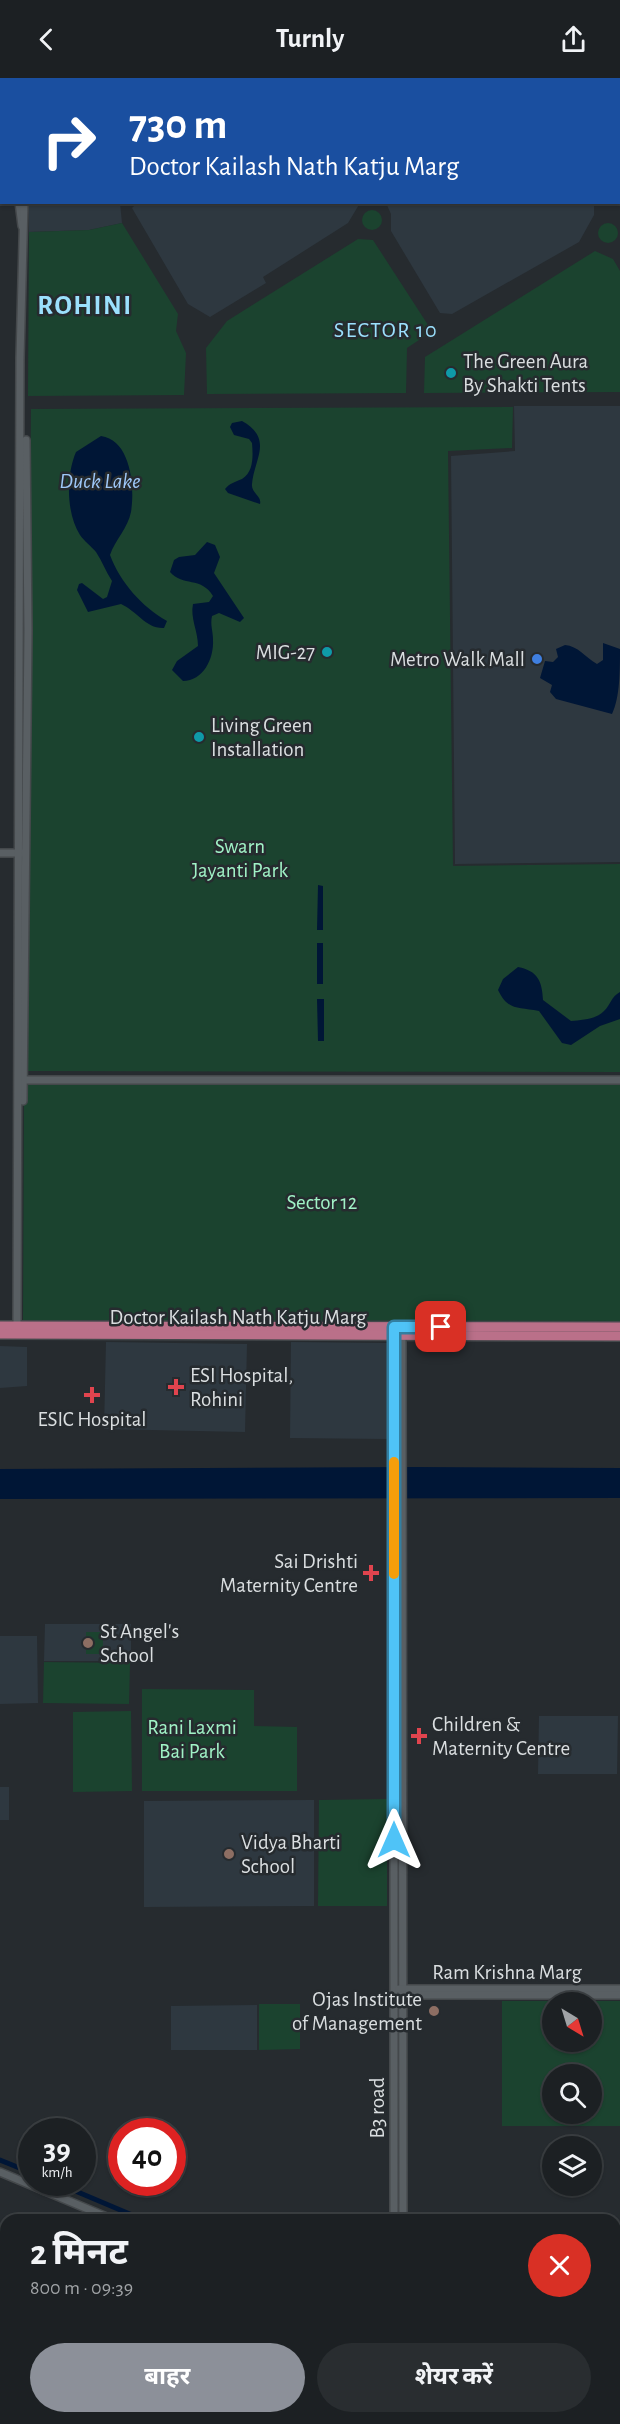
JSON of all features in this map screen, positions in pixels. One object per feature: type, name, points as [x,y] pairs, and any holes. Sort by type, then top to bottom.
[{"type":"main road","name":"Doctor Kailash Nath Katju Marg","points":[[0,1326],[74,1331]]},
{"type":"main road","name":"Doctor Kailash Nath Katju Marg","points":[[0,1334],[74,1331],[398,1331],[620,1327]]},
{"type":"main road","name":"Doctor Kailash Nath Katju Marg","points":[[398,1331],[620,1336]]},
{"type":"street","points":[[19,204],[22,226]]},
{"type":"street","points":[[19,1326],[24,204]]},
{"type":"street","points":[[0,853],[22,853]]},
{"type":"street","points":[[21,1078],[620,1078]]},
{"type":"street","name":"B3 road","points":[[394,2214],[394,1420],[398,1331]]},
{"type":"street","name":"B3 road","points":[[398,1331],[403,1518],[403,2214]]},
{"type":"street","points":[[394,1420],[402,1420]]},
{"type":"street","name":"Ram Krishna Marg","points":[[394,1992],[620,1989]]},
{"type":"street","name":"Ram Krishna Marg","points":[[403,1992],[620,1995]]},
{"type":"street","points":[[0,2172],[100,2214]]},
{"type":"shaded area","points":[[29,204],[120,204],[122,223],[89,230],[29,232]]},
{"type":"shaded area","points":[[136,204],[359,204],[348,223],[263,277],[266,283],[210,317],[188,304],[132,208]]},
{"type":"shaded area","points":[[386,204],[594,204],[594,215],[579,242],[452,314],[440,313],[391,231],[391,214]]},
{"type":"shaded area","name":"Metro Walk Mall","points":[[514,406],[620,406],[620,862],[455,864],[451,456],[515,451]]},
{"type":"shaded area","name":"ESI Hospital, Rohini","points":[[106,1342],[247,1344],[245,1432],[104,1429]]},
{"type":"shaded area","points":[[291,1342],[389,1343],[388,1439],[290,1438]]},
{"type":"shaded area","points":[[0,1346],[27,1347],[27,1386],[0,1388]]},
{"type":"shaded area","name":"St Angel's School","points":[[45,1624],[131,1624],[131,1661],[44,1661]]},
{"type":"shaded area","points":[[0,1636],[37,1636],[38,1703],[0,1704]]},
{"type":"shaded area","points":[[539,1716],[618,1716],[617,1774],[538,1774]]},
{"type":"shaded area","points":[[0,1787],[9,1787],[9,1820],[0,1820]]},
{"type":"shaded area","name":"Vidya Bharti School","points":[[314,1800],[314,1906],[144,1907],[144,1801]]},
{"type":"shaded area","points":[[257,2005],[257,2050],[171,2050],[171,2006]]},
{"type":"green space","points":[[368,210],[376,210],[382,216],[382,224],[376,230],[368,230],[362,224],[362,216]]},
{"type":"green space","points":[[122,223],[178,314],[176,331],[186,353],[184,395],[28,396],[29,232],[89,230]]},
{"type":"green space","points":[[608,223],[615,226],[618,233],[615,240],[608,243],[601,240],[598,233],[601,226]]},
{"type":"green space","points":[[358,239],[373,240],[430,328],[428,334],[407,348],[406,393],[207,394],[206,348],[227,321]]},
{"type":"green space","points":[[595,251],[613,259],[620,271],[620,392],[424,393],[425,357]]},
{"type":"green space","name":"Swarn Jayanti Park","points":[[513,407],[512,448],[448,451],[453,866],[620,864],[620,1072],[26,1071],[31,409]]},
{"type":"green space","name":"Sector 12","points":[[620,1082],[620,1321],[23,1320],[24,1083]]},
{"type":"green space","points":[[86,1632],[103,1632],[103,1654],[86,1654]]},
{"type":"green space","points":[[44,1662],[130,1663],[129,1704],[43,1703]]},
{"type":"green space","name":"Rani Laxmi Bai Park","points":[[142,1689],[254,1690],[254,1726],[297,1727],[297,1791],[142,1791]]},
{"type":"green space","points":[[131,1711],[132,1791],[73,1792],[73,1712]]},
{"type":"green space","points":[[387,1799],[387,1906],[318,1906],[319,1800]]},
{"type":"green space","points":[[502,2001],[542,2001],[542,2052],[602,2052],[602,2001],[620,2001],[620,2126],[502,2126]]},
{"type":"green space","points":[[259,2004],[300,2004],[300,2049],[259,2050]]},
{"type":"water","points":[[242,421],[252,428],[260,442],[252,484],[260,504],[228,493],[225,489],[246,476],[251,468],[252,443],[249,439],[234,435],[230,427],[232,423]]},
{"type":"water","name":"Duck Lake","points":[[101,436],[111,439],[125,455],[132,490],[129,518],[110,555],[120,575],[133,593],[149,609],[167,621],[164,628],[152,626],[121,604],[88,612],[77,590],[79,584],[82,583],[103,599],[107,597],[112,581],[96,552],[75,526],[69,494],[70,472],[76,452]]},
{"type":"water","points":[[207,542],[215,545],[220,557],[214,573],[244,618],[240,622],[219,613],[212,616],[213,647],[206,668],[196,677],[183,681],[172,670],[177,661],[198,646],[193,604],[209,602],[213,596],[203,586],[175,577],[170,572],[174,560],[195,555]]},
{"type":"water","points":[[603,643],[620,649],[618,692],[612,714],[556,699],[550,692],[552,685],[540,678],[545,661],[553,662],[558,657],[556,649],[565,645],[578,650],[597,664],[603,660]]},
{"type":"water","points":[[318,885],[323,886],[323,930],[317,930]]},
{"type":"water","points":[[317,943],[323,943],[323,984],[317,984]]},
{"type":"water","points":[[518,967],[530,971],[538,978],[543,1000],[571,1021],[589,1019],[601,1014],[620,992],[620,1019],[600,1026],[571,1045],[562,1043],[539,1011],[514,1007],[502,997],[498,990],[503,979]]},
{"type":"water","points":[[317,999],[324,999],[324,1041],[318,1041]]},
{"type":"water","points":[[620,1468],[620,1498],[0,1499],[0,1469]]},
{"type":"waterway","points":[[0,2160],[18,2167]]},
{"type":"waterway","points":[[87,2196],[130,2214]]},
{"type":"slow traffic","points":[[394,1462],[394,1574]]},
{"type":"place","name":"The Green Aura By Shakti Tents","points":[[451,373]]},
{"type":"place","name":"MIG-27","points":[[327,652]]},
{"type":"place","name":"Metro Walk Mall","points":[[537,659]]},
{"type":"place","name":"Living Green Installation","points":[[199,737]]},
{"type":"place","name":"ESI Hospital, Rohini","points":[[176,1387]]},
{"type":"place","name":"ESIC Hospital","points":[[92,1395]]},
{"type":"place","name":"Sai Drishti Maternity Centre","points":[[371,1573]]},
{"type":"place","name":"St Angel's School","points":[[88,1643]]},
{"type":"place","name":"Children & Maternity Centre","points":[[419,1736]]},
{"type":"place","name":"Vidya Bharti School","points":[[229,1854]]},
{"type":"place","name":"Ojas Institute of Management","points":[[434,2011]]},
{"type":"district","name":"ROHINI","points":[[85,305]]},
{"type":"district","name":"SECTOR 10","points":[[386,329]]},
{"type":"route","points":[[394,1840],[394,1327],[441,1327]]}]
